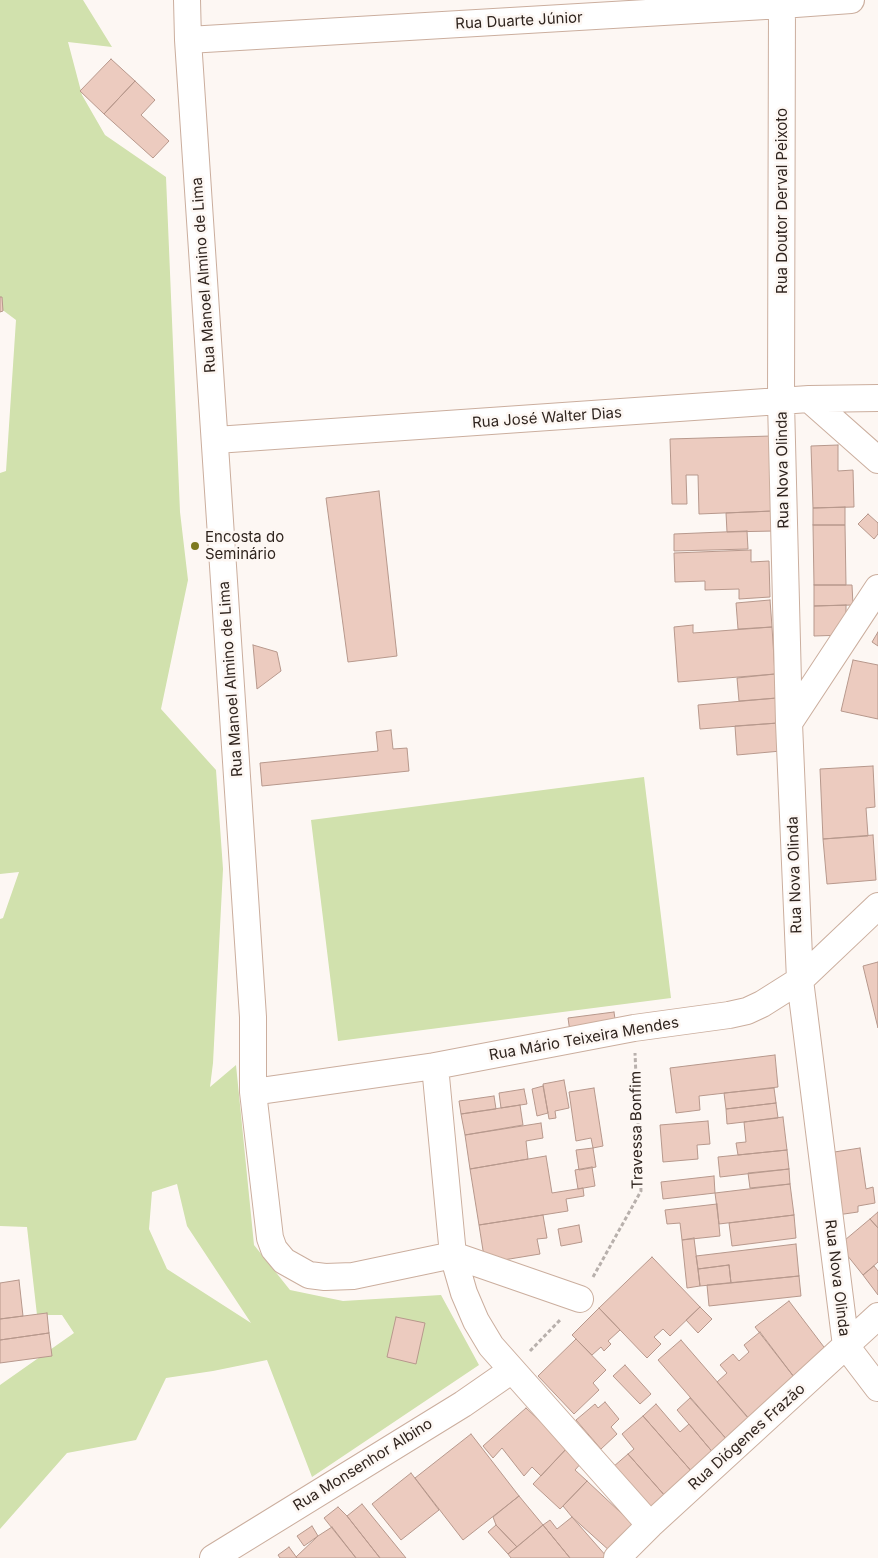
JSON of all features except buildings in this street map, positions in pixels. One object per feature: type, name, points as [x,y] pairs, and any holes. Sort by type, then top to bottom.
[{"type":"street","name":"Rua Manoel Almino de Lima","points":[[187,0],[188,40],[253,1017],[253,1092],[270,1238],[274,1248],[284,1261],[309,1275],[325,1277],[352,1276],[452,1255]]},
{"type":"street","name":"Rua Duarte Júnior","points":[[188,40],[851,0]]},
{"type":"street","name":"Rua Doutor Derval Peixoto","points":[[781,402],[782,3]]},
{"type":"street","name":"Rua José Walter Dias","points":[[216,440],[809,399],[878,398]]},
{"type":"street","points":[[809,399],[878,460]]},
{"type":"street","name":"Rua Nova Olinda","points":[[781,402],[789,723],[800,980],[846,1346]]},
{"type":"street","points":[[789,723],[878,588]]},
{"type":"street","name":"Rua Mário Teixeira Mendes","points":[[253,1092],[435,1066],[634,1028],[748,1011],[800,980],[878,906]]},
{"type":"street","points":[[435,1066],[452,1255],[464,1293],[476,1321],[491,1346],[650,1525]]},
{"type":"street","points":[[452,1255],[580,1299]]},
{"type":"street","name":"Rua Diógenes Frazão","points":[[617,1558],[650,1525],[878,1316]]},
{"type":"street","points":[[846,1346],[878,1388]]},
{"type":"street","name":"Rua Monsenhor Albino","points":[[213,1558],[463,1404],[512,1370]]},
{"type":"path","name":"Travessa Bonfim","points":[[512,1370],[580,1299],[641,1191],[634,1028]]},
{"type":"green space","points":[[0,0],[83,0],[112,47],[68,42],[82,95],[105,135],[166,177],[180,512],[188,580],[161,709],[216,770],[223,869],[213,1063],[210,1087],[236,1065],[254,1245],[290,1290],[343,1301],[441,1295],[479,1365],[312,1477],[267,1360],[166,1378],[136,1440],[67,1453],[0,1529],[0,1385],[74,1333],[62,1315],[37,1315],[27,1227],[0,1226],[0,919],[3,918],[19,872],[0,874],[0,473],[6,471],[16,320],[0,308]],"holes":[[[177,1184],[187,1226],[251,1323],[167,1269],[149,1229],[152,1192]]]},
{"type":"green space","points":[[644,777],[671,998],[338,1041],[311,820]]},
{"type":"place","name":"Encosta do Seminário","points":[[195,546]]}]
